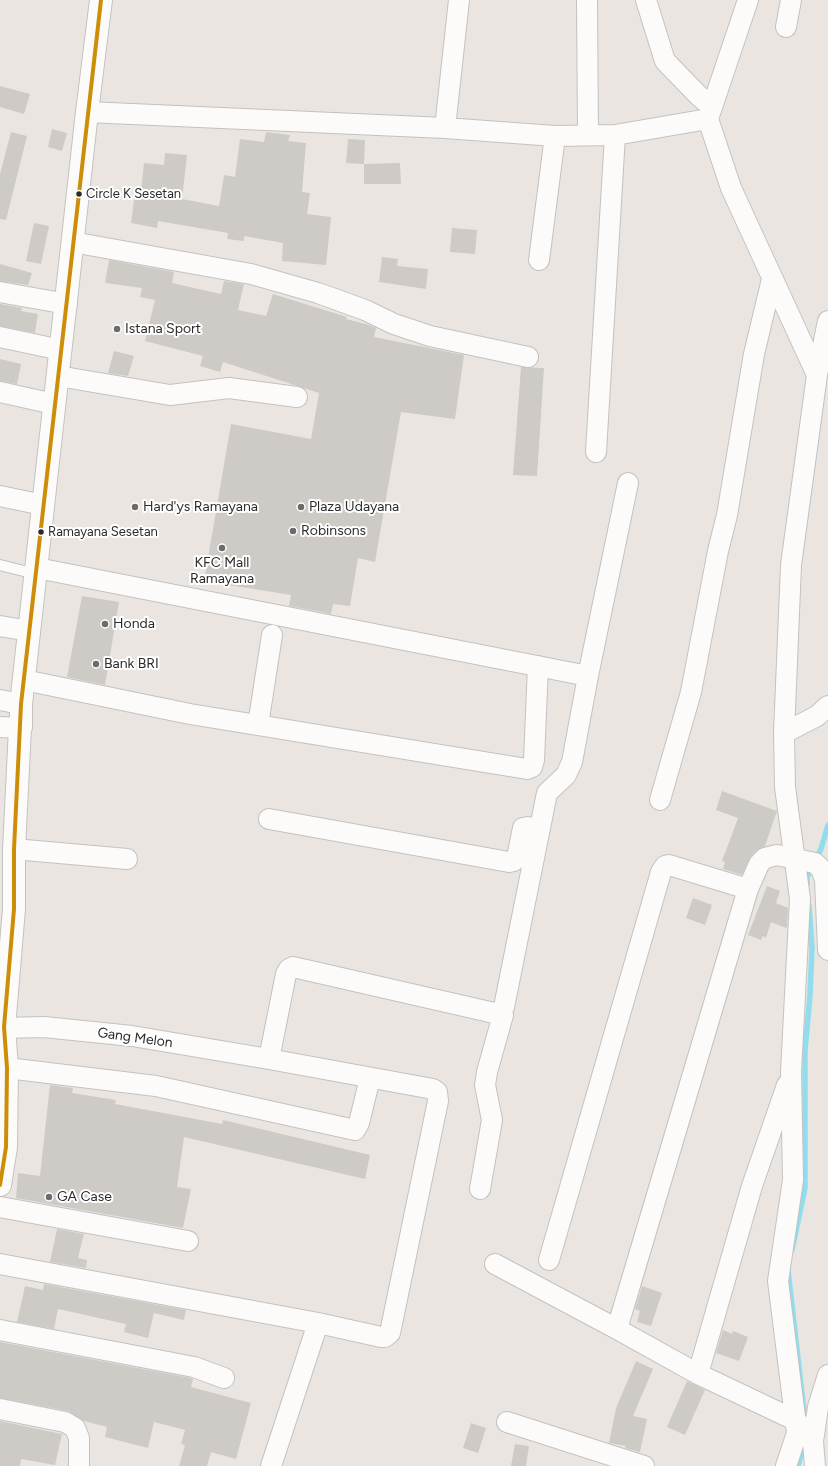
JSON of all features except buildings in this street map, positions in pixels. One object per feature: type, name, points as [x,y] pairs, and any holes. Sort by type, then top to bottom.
[{"type":"main road","points":[[0,1185],[7,1068],[2,1028],[7,908],[14,849],[10,727],[21,728],[10,702],[24,680],[54,404],[67,304],[72,242],[101,0]]},
{"type":"street","points":[[445,128],[459,0]]},
{"type":"street","points":[[587,0],[588,135]]},
{"type":"street","points":[[646,0],[665,61],[699,96],[710,113],[731,188],[817,375]]},
{"type":"street","points":[[710,113],[748,0]]},
{"type":"street","points":[[786,27],[791,0]]},
{"type":"street","points":[[87,112],[445,128],[555,136],[614,135],[710,113]]},
{"type":"street","points":[[596,452],[614,135]]},
{"type":"street","points":[[539,260],[555,136]]},
{"type":"street","points":[[72,242],[251,274],[318,293],[365,310],[394,324],[430,336],[528,357]]},
{"type":"street","points":[[660,800],[691,692],[718,551],[727,515],[754,354],[772,279]]},
{"type":"street","points":[[0,292],[67,304]]},
{"type":"street","points":[[828,321],[817,375],[791,565],[784,733],[785,787],[812,868],[828,950]]},
{"type":"street","points":[[0,337],[61,350]]},
{"type":"street","points":[[58,376],[170,395],[229,388],[297,397]]},
{"type":"street","points":[[0,392],[54,404]]},
{"type":"street","points":[[504,1006],[547,793],[566,775],[572,762],[588,676],[628,483]]},
{"type":"street","points":[[0,496],[43,505]]},
{"type":"street","points":[[36,571],[319,619],[588,676]]},
{"type":"street","points":[[0,626],[30,631]]},
{"type":"street","points":[[258,725],[272,635]]},
{"type":"street","points":[[24,680],[175,712],[527,769],[532,767],[534,760],[538,666]]},
{"type":"street","points":[[784,733],[806,724],[828,706]]},
{"type":"street","points":[[269,819],[509,862],[514,861],[517,858],[523,828],[528,827],[540,829]]},
{"type":"street","points":[[14,849],[127,859]]},
{"type":"street","points":[[617,1329],[748,889],[759,864],[765,858],[777,855],[812,868]]},
{"type":"street","points":[[549,1260],[661,872],[665,866],[669,865],[748,889]]},
{"type":"street","points":[[792,1464],[797,1434],[797,1421],[778,1281],[793,1180],[791,1072],[800,899],[812,868]]},
{"type":"street","points":[[269,1059],[286,974],[289,969],[293,967],[503,1015],[486,1078],[486,1094],[492,1120],[480,1189]]},
{"type":"street","name":"Gang Melon","points":[[2,1028],[44,1027],[132,1036],[269,1059],[437,1092],[438,1096],[391,1330],[388,1335],[381,1337],[318,1323]]},
{"type":"street","points":[[7,1068],[156,1086],[354,1130],[359,1123],[370,1078]]},
{"type":"street","points":[[698,1374],[752,1186],[791,1072]]},
{"type":"street","points":[[0,1207],[188,1241]]},
{"type":"street","points":[[0,1264],[318,1323],[271,1466]]},
{"type":"street","points":[[495,1264],[698,1374],[797,1421]]},
{"type":"street","points":[[0,1330],[194,1367],[224,1378]]},
{"type":"street","points":[[815,1466],[813,1440],[818,1407],[828,1375]]},
{"type":"street","points":[[0,1409],[65,1422],[75,1428],[79,1438],[78,1465]]},
{"type":"street","points":[[507,1422],[644,1466]]},
{"type":"lane","points":[[0,565],[36,571]]},
{"type":"waterway","points":[[807,884],[807,877],[821,849],[828,825]]},
{"type":"waterway","points":[[792,1250],[805,1188],[805,1051],[812,948],[809,906]]},
{"type":"waterway","points":[[788,1270],[804,1411]]},
{"type":"waterway","points":[[798,1466],[805,1441]]},
{"type":"transit line","points":[[0,1185],[6,1147],[7,1068],[4,1027],[14,909],[14,849],[21,704],[101,0]]},
{"type":"place","name":"Circle K Sesetan","points":[[79,194]]},
{"type":"place","name":"Istana Sport","points":[[117,329]]},
{"type":"place","name":"Hard'ys Ramayana","points":[[135,507]]},
{"type":"place","name":"Plaza Udayana","points":[[301,507]]},
{"type":"place","name":"Robinsons","points":[[293,531]]},
{"type":"place","name":"Ramayana Sesetan","points":[[41,532]]},
{"type":"place","name":"KFC Mall Ramayana","points":[[222,548]]},
{"type":"place","name":"Honda","points":[[105,624]]},
{"type":"place","name":"Bank BRI","points":[[96,664]]},
{"type":"place","name":"GA Case","points":[[49,1197]]}]
